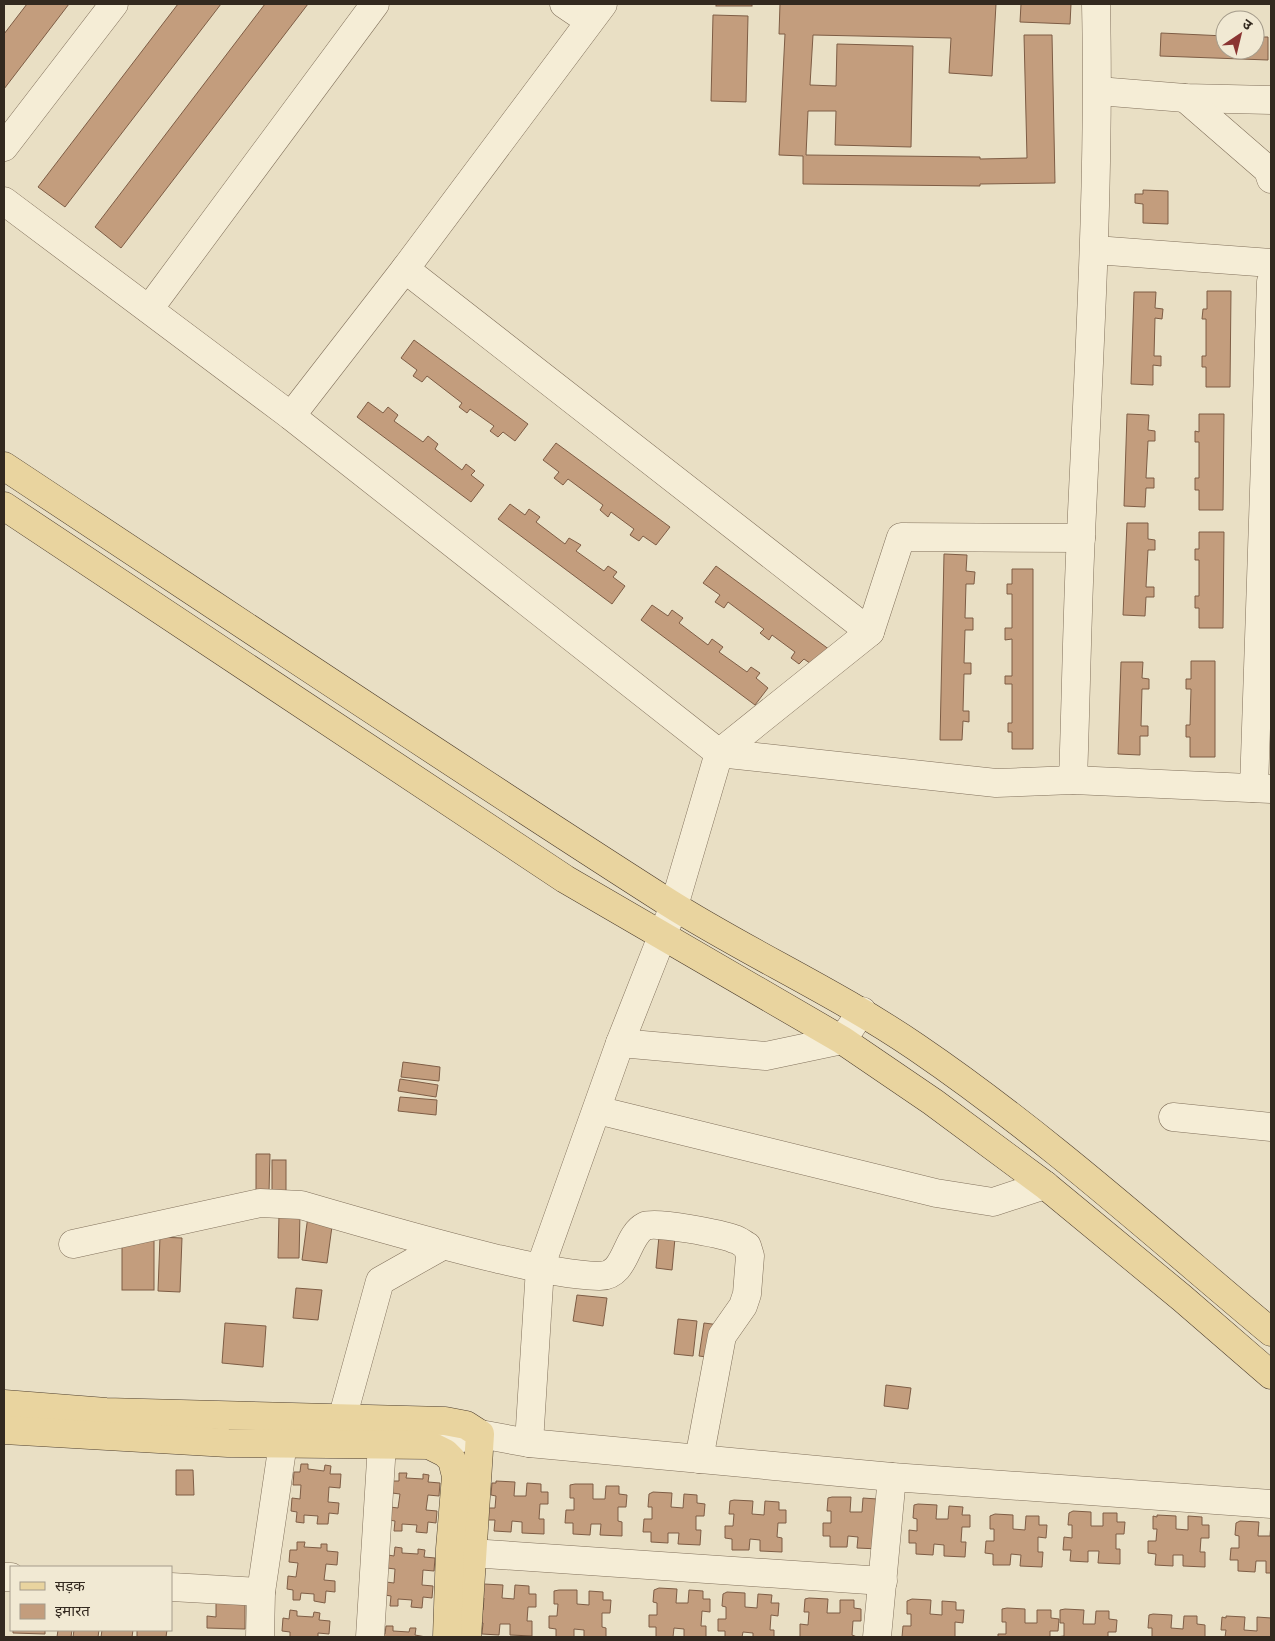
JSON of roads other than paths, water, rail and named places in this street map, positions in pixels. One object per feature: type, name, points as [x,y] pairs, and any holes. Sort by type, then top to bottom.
[{"type":"main road","points":[[4,466],[464,770],[674,906],[862,1011],[993,1102],[1271,1332]]},
{"type":"main road","points":[[4,506],[564,879],[842,1040],[933,1102],[1045,1185],[1271,1375]]},
{"type":"main road","points":[[4,1404],[106,1412],[342,1420],[456,1421],[466,1424],[480,1434],[467,1637]]},
{"type":"main road","points":[[4,1430],[228,1442],[429,1445],[445,1453],[452,1460],[456,1476],[450,1548],[447,1637]]},
{"type":"street","points":[[4,147],[114,4]]},
{"type":"street","points":[[149,309],[375,4]]},
{"type":"street","points":[[290,416],[405,269],[596,13],[564,4]]},
{"type":"street","points":[[1073,780],[1080,538],[1095,250],[1098,91],[1096,4]]},
{"type":"street","points":[[1098,91],[1184,98],[1271,100]]},
{"type":"street","points":[[1184,98],[1268,170],[1271,178]]},
{"type":"street","points":[[4,201],[290,416],[719,753],[996,784],[1073,780],[1262,789],[1271,282]]},
{"type":"street","points":[[1095,250],[1271,263]]},
{"type":"street","points":[[405,269],[870,632]]},
{"type":"street","points":[[529,1443],[540,1268],[620,1043],[663,938],[719,753],[870,632],[901,537],[1080,538]]},
{"type":"street","points":[[143,598],[161,570]]},
{"type":"street","points":[[620,1043],[766,1056],[842,1040],[862,1011]]},
{"type":"street","points":[[597,1110],[936,1193],[994,1202],[1045,1185]]},
{"type":"street","points":[[1173,1117],[1271,1127]]},
{"type":"street","points":[[74,1244],[260,1204],[278,1203],[300,1205],[442,1246],[540,1268],[601,1277],[611,1274],[622,1262],[637,1232],[646,1225],[660,1224],[735,1239],[747,1246],[750,1256],[747,1294],[743,1306],[722,1336],[699,1459]]},
{"type":"street","points":[[342,1420],[380,1281],[442,1246]]},
{"type":"street","points":[[429,1445],[480,1434],[529,1443],[699,1459],[892,1476],[1271,1504]]},
{"type":"street","points":[[260,1637],[261,1592],[283,1443]]},
{"type":"street","points":[[370,1637],[382,1444]]},
{"type":"street","points":[[877,1637],[892,1476]]},
{"type":"street","points":[[471,1553],[883,1581]]},
{"type":"street","points":[[172,1587],[261,1592]]}]
